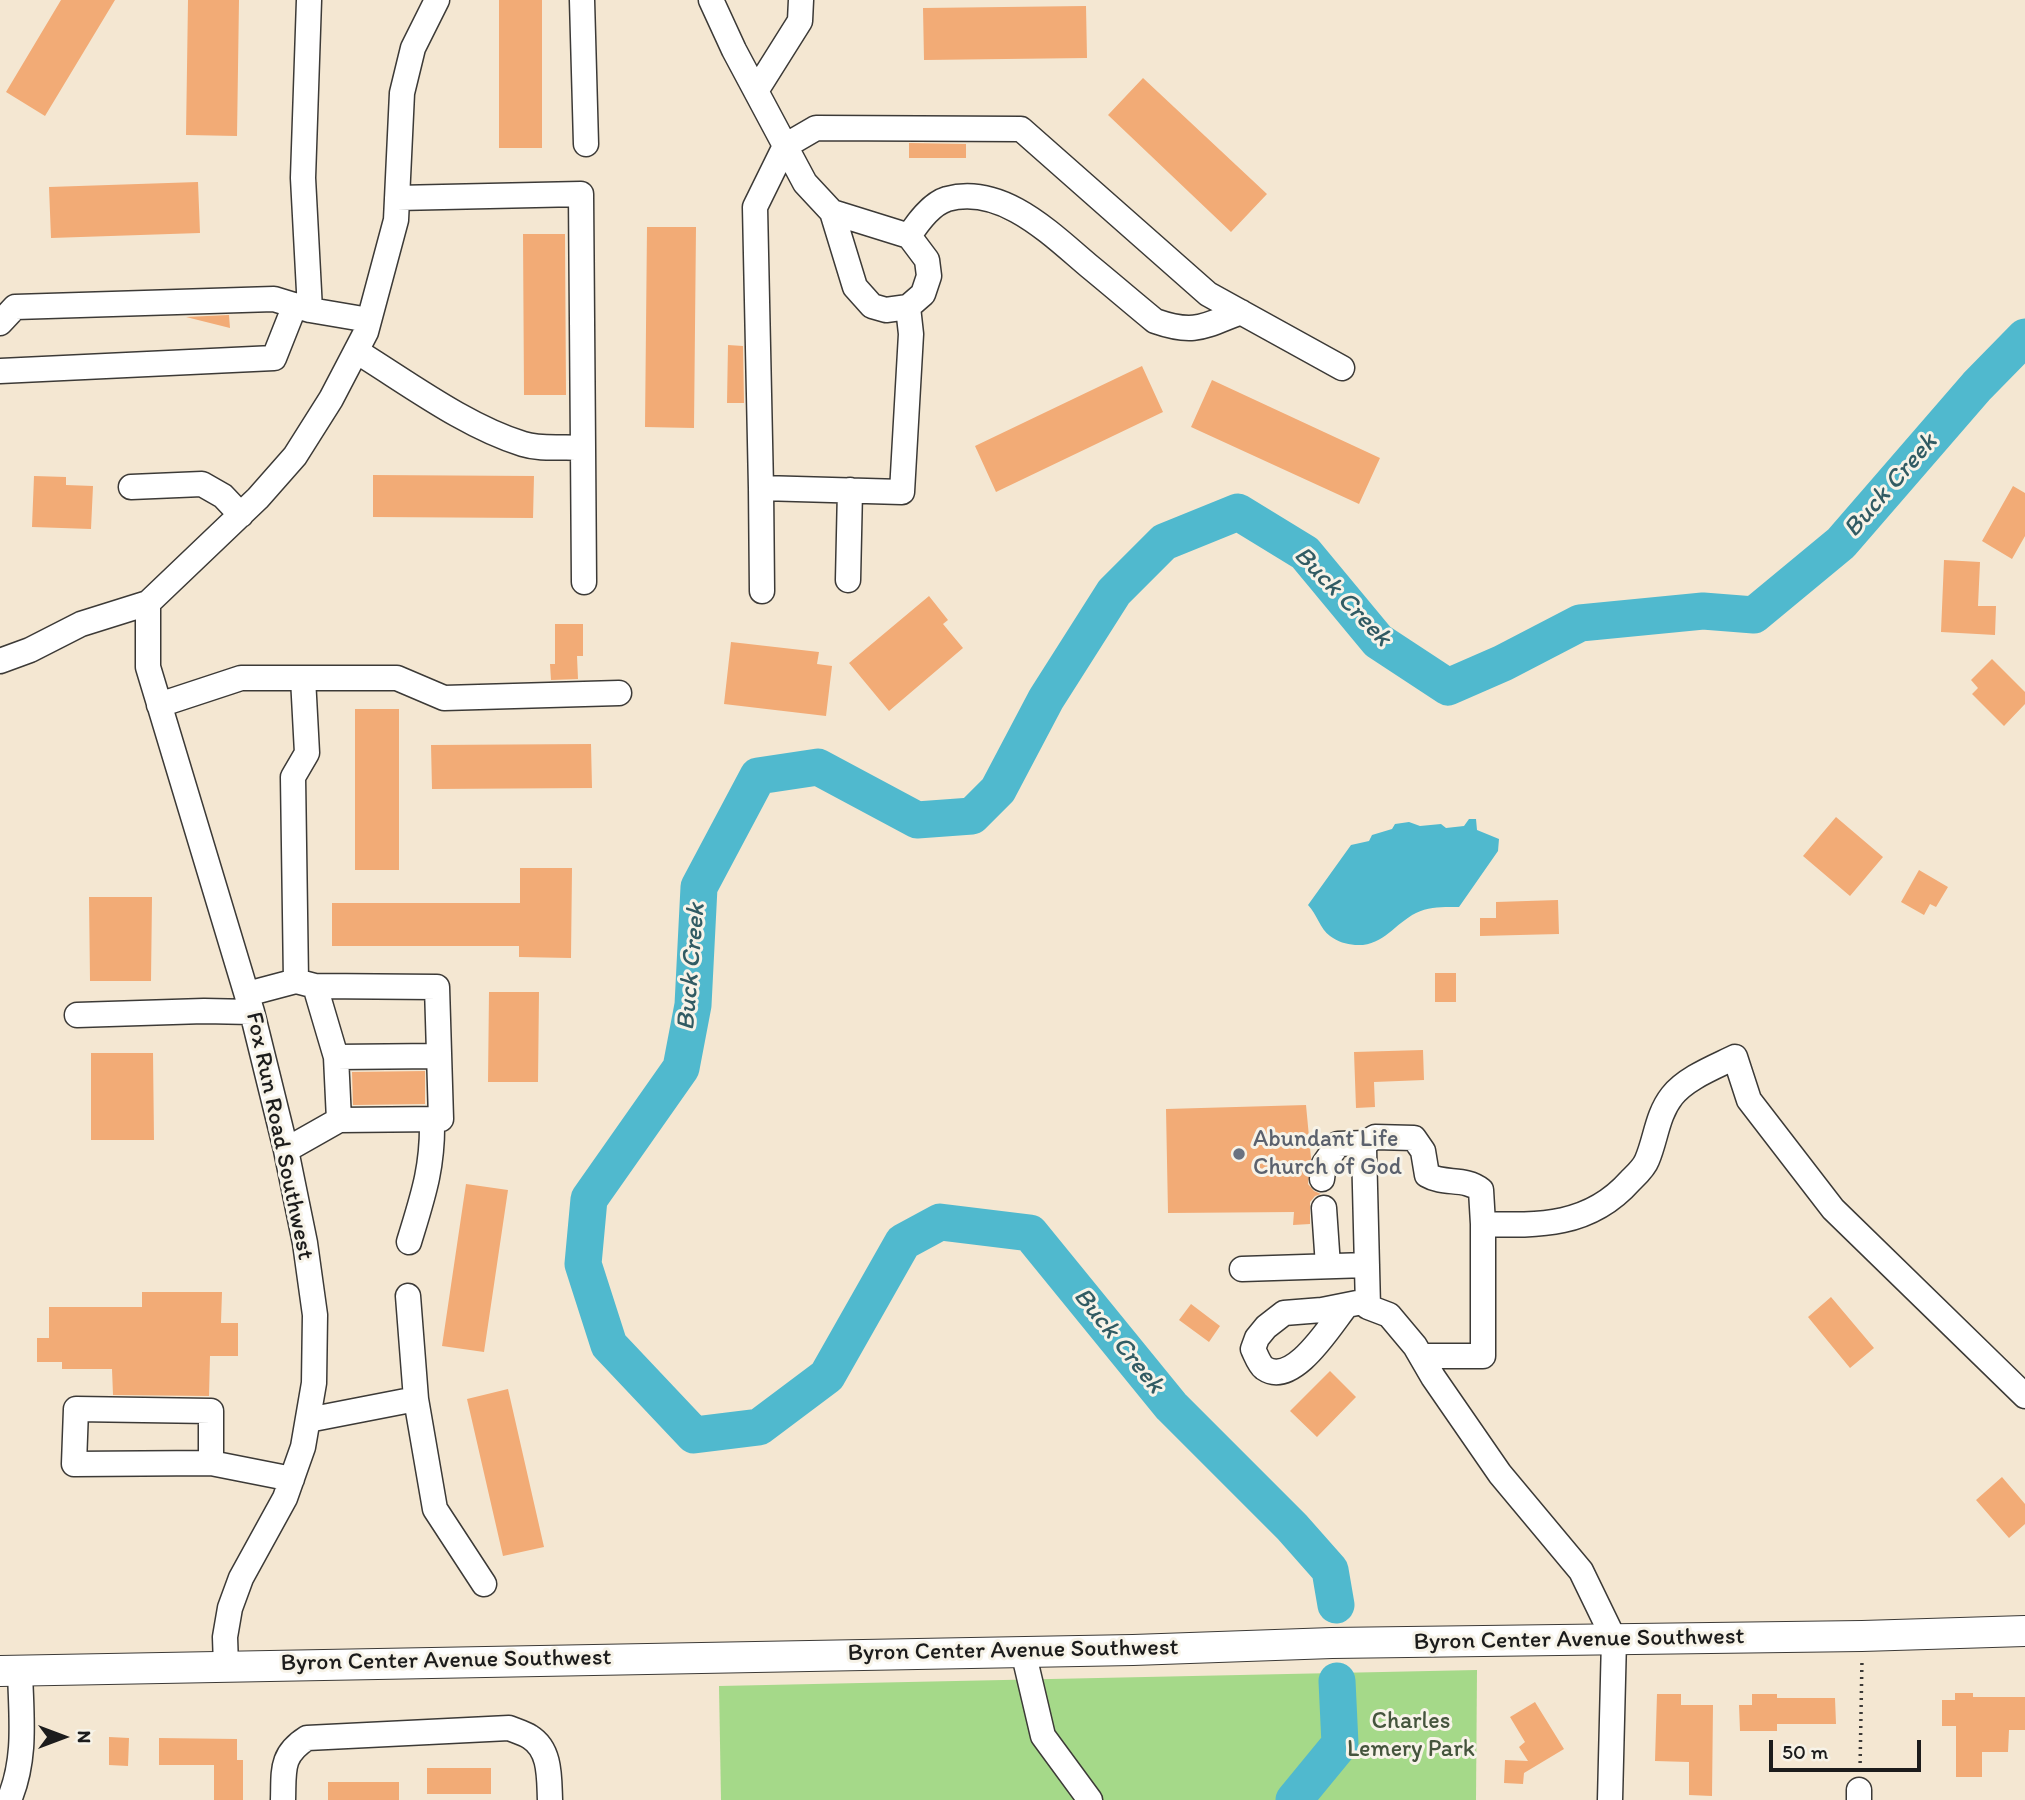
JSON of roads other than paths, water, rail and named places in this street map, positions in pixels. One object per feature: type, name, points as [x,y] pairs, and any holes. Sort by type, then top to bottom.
[{"type":"main road","name":"Byron Center Avenue Southwest","points":[[10,1671],[2025,1631]]},
{"type":"street","points":[[582,0],[586,144]]},
{"type":"street","points":[[711,0],[805,183],[832,212],[855,287],[872,306],[886,310],[908,307],[923,294],[929,276],[927,260],[909,236],[832,212]]},
{"type":"street","points":[[756,91],[800,21],[801,0]]},
{"type":"street","points":[[0,371],[274,358],[302,307],[303,178],[312,1]]},
{"type":"street","points":[[0,661],[30,650],[81,624],[148,603],[241,515],[295,456],[331,399],[369,320],[396,220],[402,93],[413,48],[429,3]]},
{"type":"street","points":[[762,591],[755,207],[785,146],[816,128],[1021,129],[1208,294],[1342,368]]},
{"type":"street","points":[[397,198],[580,194],[584,582]]},
{"type":"street","points":[[909,236],[920,218],[946,199],[975,197],[1003,205],[1034,220],[1156,321],[1179,329],[1200,327],[1241,312]]},
{"type":"street","points":[[0,323],[15,307],[274,299],[369,320]]},
{"type":"street","points":[[761,488],[902,492],[911,334],[908,307]]},
{"type":"street","points":[[356,351],[461,418],[524,445],[583,448]]},
{"type":"street","points":[[131,487],[202,484],[223,496],[241,515]]},
{"type":"street","points":[[848,580],[850,490]]},
{"type":"street","name":"Fox Run Road Southwest","points":[[148,603],[148,667],[249,1003],[286,1150],[305,1243],[314,1315],[314,1383],[303,1447],[285,1498],[241,1578],[230,1608],[225,1637],[226,1666]]},
{"type":"street","points":[[303,677],[307,753],[293,777],[305,984],[336,1057],[340,1120]]},
{"type":"street","points":[[159,705],[241,678],[397,677],[444,698],[619,693]]},
{"type":"street","points":[[77,1015],[204,1011],[249,1003],[305,984],[437,987],[441,1119],[340,1120],[286,1150]]},
{"type":"street","points":[[336,1057],[438,1056]]},
{"type":"street","points":[[1483,1224],[1531,1226],[1585,1215],[1614,1199],[1646,1163],[1659,1119],[1673,1095],[1692,1080],[1735,1057],[1749,1100],[1833,1209],[2025,1396]]},
{"type":"street","points":[[409,1242],[430,1174],[432,1120]]},
{"type":"street","points":[[1322,1179],[1324,1164],[1338,1144],[1365,1143],[1375,1137],[1414,1138],[1423,1151],[1427,1175],[1434,1179],[1469,1183],[1481,1190],[1483,1356],[1421,1356]]},
{"type":"street","points":[[1365,1143],[1367,1265],[1357,1304],[1389,1315],[1415,1346],[1500,1474],[1581,1572],[1614,1639],[1610,1800]]},
{"type":"street","points":[[1324,1208],[1328,1266]]},
{"type":"street","points":[[1242,1269],[1367,1265]]},
{"type":"street","points":[[408,1296],[416,1399],[435,1509],[484,1584]]},
{"type":"street","points":[[308,1420],[416,1399]]},
{"type":"street","points":[[211,1463],[211,1411],[76,1409],[74,1464],[211,1463],[292,1479]]},
{"type":"street","points":[[1023,1651],[1043,1736],[1090,1800]]},
{"type":"street","points":[[9,1800],[15,1786],[23,1744],[10,1671]]},
{"type":"street","points":[[283,1800],[285,1760],[295,1746],[307,1738],[509,1728],[531,1737],[545,1754],[550,1800]]},
{"type":"water","points":[[1469,819],[1476,819],[1477,830],[1499,839],[1498,851],[1459,907],[1437,907],[1421,911],[1381,939],[1365,945],[1355,945],[1330,936],[1308,905],[1351,845],[1369,841],[1372,835],[1392,829],[1395,824],[1441,824],[1446,828],[1464,826]]},
{"type":"waterway","name":"Buck Creek","points":[[1336,1605],[1330,1570],[1292,1527],[1171,1406],[1030,1233],[940,1222],[903,1242],[827,1376],[759,1427],[694,1435],[609,1345],[583,1264],[589,1199],[681,1068],[693,1005],[699,887],[758,776],[818,767],[917,820],[972,816],[998,790],[1046,699],[1114,592],[1164,542],[1238,512],[1305,553],[1378,641],[1448,687],[1503,663],[1580,623],[1703,611],[1754,615],[1841,543],[1977,386],[2025,337]]},
{"type":"waterway","name":"Buck Creek","points":[[1294,1800],[1340,1744],[1337,1681]]},
{"type":"place","name":"Abundant Life Church of God","points":[[1239,1154]]},
{"type":"park label","name":"Charles Lemery Park","points":[[1411,1736]]}]
